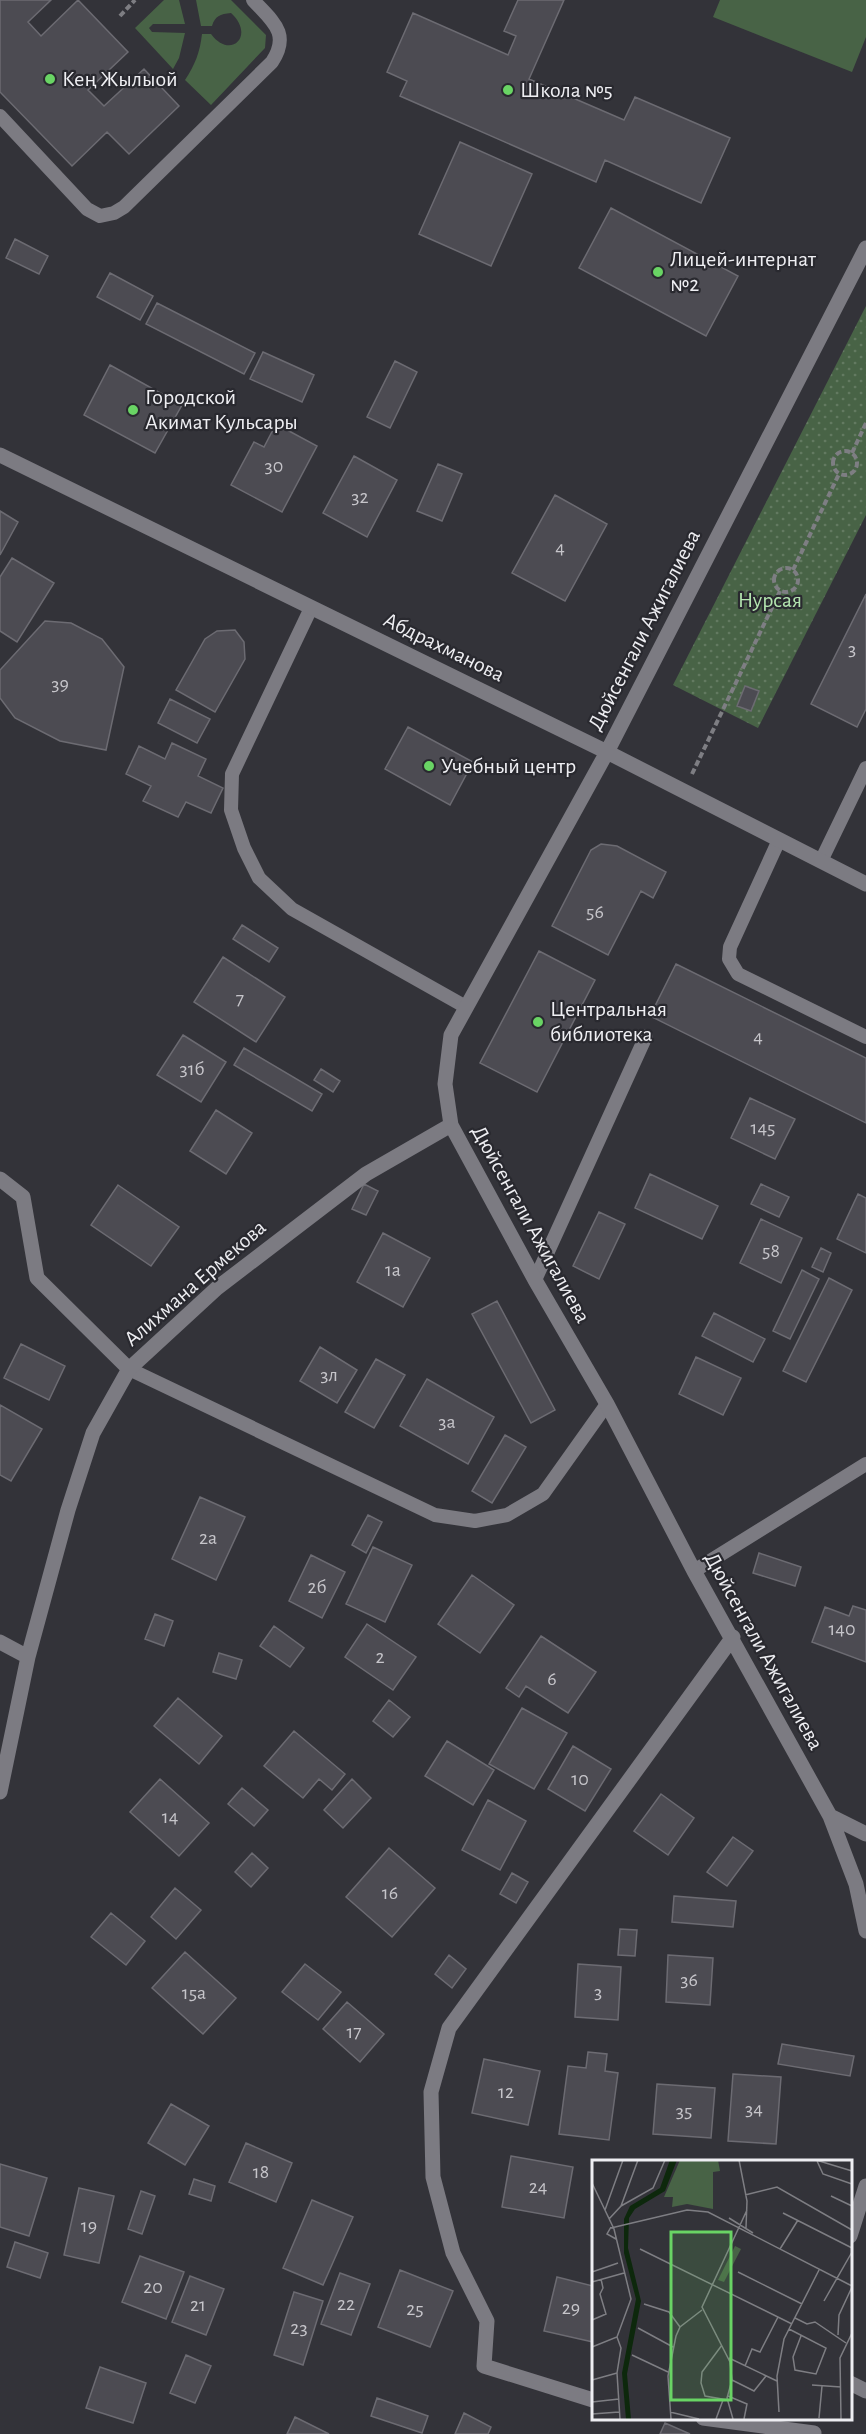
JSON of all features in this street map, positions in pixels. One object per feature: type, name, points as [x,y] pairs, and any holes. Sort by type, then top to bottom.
[{"type":"street","name":"Дюйсенгали Ажигалиева","points":[[866,248],[607,752],[451,1035],[445,1084],[451,1125],[535,1280],[607,1404],[694,1571],[830,1816],[856,1884],[866,1931]]},
{"type":"street","name":"Абдрахманова","points":[[0,455],[607,752],[866,884]]},
{"type":"street","name":"Алихмана Ермекова","points":[[0,1792],[28,1657],[68,1509],[93,1433],[129,1369],[217,1288],[366,1173],[451,1125]]},
{"type":"street","points":[[0,1179],[24,1197],[37,1278],[129,1369]]},
{"type":"street","points":[[592,2400],[484,2366],[487,2321],[453,2253],[433,2177],[431,2092],[449,2028],[732,1637]]},
{"type":"street","points":[[0,1642],[28,1657]]},
{"type":"street","points":[[830,1816],[866,1834]]},
{"type":"street","points":[[851,2230],[866,2186]]},
{"type":"street","points":[[851,2384],[866,2391]]},
{"type":"street","points":[[707,2419],[750,2430],[814,2428]]},
{"type":"lane","points":[[0,116],[87,209],[100,216],[114,213],[132,199],[272,62],[279,50],[282,37],[253,0]]},
{"type":"lane","points":[[311,608],[232,774],[231,810],[244,848],[259,878],[292,909],[466,1007]]},
{"type":"lane","points":[[821,861],[866,768]]},
{"type":"lane","points":[[779,840],[730,947],[729,959],[738,974],[866,1037]]},
{"type":"lane","points":[[535,1280],[646,1036]]},
{"type":"lane","points":[[129,1369],[435,1515],[475,1521],[507,1515],[543,1494],[607,1404]]},
{"type":"lane","points":[[694,1571],[866,1464]]},
{"type":"path","points":[[120,16],[135,0]]},
{"type":"path","points":[[852,453],[866,423]]},
{"type":"path","points":[[840,452],[852,453],[858,463],[854,471],[847,475],[839,474],[834,468],[835,457],[840,452]]},
{"type":"path","points":[[793,570],[839,474]]},
{"type":"path","points":[[785,568],[793,570],[798,576],[798,585],[792,591],[780,591],[774,581],[776,574],[785,568]]},
{"type":"path","points":[[684,791],[780,591]]},
{"type":"green space","points":[[164,0],[179,0],[185,24],[153,24],[149,28],[152,32],[185,33],[179,58],[173,69],[135,28]]},
{"type":"green space","points":[[196,0],[231,0],[266,35],[265,48],[211,105],[185,80],[192,69],[202,34],[211,34],[218,42],[232,45],[241,37],[241,30],[231,13],[218,16],[212,26],[201,26]]},
{"type":"green space","points":[[720,0],[866,0],[866,37],[852,72],[713,17]]},
{"type":"green space","name":"Нурсая","points":[[866,306],[866,515],[758,728],[673,685]]},
{"type":"building","name":"Кең Жылыой","points":[[0,0],[51,0],[28,22],[41,36],[78,0],[128,52],[88,90],[104,106],[144,69],[179,106],[129,154],[107,132],[72,166],[0,92]]},
{"type":"building","points":[[518,0],[564,0],[529,79],[624,120],[635,97],[730,138],[701,203],[605,160],[596,182],[400,96],[407,81],[387,72],[413,13],[508,55],[516,36],[504,31]]},
{"type":"building","points":[[460,142],[532,174],[491,266],[419,234]]},
{"type":"building","name":"Лицей-интернат №2","points":[[611,208],[738,276],[706,336],[579,268]]},
{"type":"building","points":[[15,239],[48,256],[39,274],[6,258]]},
{"type":"building","points":[[110,273],[153,296],[140,320],[97,297]]},
{"type":"building","points":[[157,303],[255,353],[244,374],[146,324]]},
{"type":"building","points":[[263,352],[314,375],[302,402],[250,379]]},
{"type":"building","points":[[395,361],[417,372],[390,428],[367,417]]},
{"type":"building","name":"Городской Акимат Кульсары","points":[[110,365],[182,405],[155,453],[84,415]]},
{"type":"building","points":[[276,424],[317,446],[282,512],[231,485],[254,442],[264,447]]},
{"type":"building","points":[[354,456],[397,480],[367,537],[323,513]]},
{"type":"building","points":[[438,464],[462,474],[442,521],[417,511]]},
{"type":"building","points":[[555,495],[607,524],[565,601],[512,573]]},
{"type":"building","points":[[0,511],[18,522],[0,555]]},
{"type":"building","points":[[12,558],[54,583],[17,642],[0,631],[0,577]]},
{"type":"building","points":[[866,594],[866,709],[857,727],[811,704]]},
{"type":"building","points":[[45,621],[71,623],[102,639],[124,667],[106,750],[60,741],[15,718],[0,698],[0,670]]},
{"type":"building","points":[[235,630],[244,642],[245,659],[215,712],[176,690],[205,639],[217,631]]},
{"type":"building","points":[[745,686],[759,691],[751,711],[737,706]]},
{"type":"building","points":[[170,699],[210,719],[197,743],[158,723]]},
{"type":"building","name":"Учебный центр","points":[[408,727],[473,762],[450,805],[385,769]]},
{"type":"building","points":[[172,743],[206,759],[198,776],[223,788],[211,813],[186,802],[178,817],[143,801],[151,786],[126,774],[139,746],[165,759]]},
{"type":"building","points":[[601,844],[617,846],[666,872],[653,898],[641,891],[608,955],[552,926],[591,850]]},
{"type":"building","points":[[242,925],[278,948],[269,962],[233,939]]},
{"type":"building","name":"Центральная библиотека","points":[[539,951],[595,980],[537,1092],[480,1063]]},
{"type":"building","points":[[223,957],[285,997],[256,1042],[194,1002]]},
{"type":"building","points":[[676,964],[866,1058],[866,1123],[650,1016]]},
{"type":"building","points":[[183,1035],[226,1062],[201,1102],[157,1075]]},
{"type":"building","points":[[244,1048],[322,1094],[312,1111],[234,1065]]},
{"type":"building","points":[[321,1069],[340,1081],[333,1092],[314,1080]]},
{"type":"building","points":[[750,1098],[795,1119],[775,1159],[731,1138]]},
{"type":"building","points":[[216,1110],[252,1133],[226,1174],[190,1151]]},
{"type":"building","points":[[650,1174],[718,1206],[702,1239],[635,1208]]},
{"type":"building","points":[[364,1184],[378,1191],[366,1215],[352,1209]]},
{"type":"building","points":[[761,1184],[789,1197],[779,1217],[751,1204]]},
{"type":"building","points":[[118,1185],[179,1227],[151,1266],[91,1225]]},
{"type":"building","points":[[858,1194],[866,1198],[866,1253],[837,1239]]},
{"type":"building","points":[[599,1212],[625,1224],[599,1279],[573,1266]]},
{"type":"building","points":[[761,1219],[802,1238],[781,1283],[740,1263]]},
{"type":"building","points":[[383,1233],[430,1258],[403,1307],[357,1282]]},
{"type":"building","points":[[821,1248],[831,1253],[823,1272],[812,1267]]},
{"type":"building","points":[[802,1270],[819,1279],[790,1339],[773,1331]]},
{"type":"building","points":[[829,1278],[852,1290],[806,1382],[783,1371]]},
{"type":"building","points":[[497,1301],[555,1410],[531,1423],[472,1314]]},
{"type":"building","points":[[714,1313],[765,1339],[753,1362],[702,1336]]},
{"type":"building","points":[[21,1344],[65,1366],[49,1400],[4,1378]]},
{"type":"building","points":[[320,1347],[357,1370],[337,1403],[300,1381]]},
{"type":"building","points":[[696,1357],[741,1378],[723,1415],[679,1394]]},
{"type":"building","points":[[376,1359],[405,1375],[374,1428],[345,1412]]},
{"type":"building","points":[[427,1379],[494,1417],[468,1464],[400,1426]]},
{"type":"building","points":[[0,1405],[42,1429],[11,1481],[0,1475]]},
{"type":"building","points":[[505,1435],[526,1447],[492,1503],[472,1491]]},
{"type":"building","points":[[200,1497],[245,1517],[216,1580],[172,1559]]},
{"type":"building","points":[[368,1515],[382,1522],[366,1553],[352,1545]]},
{"type":"building","points":[[373,1547],[412,1565],[385,1622],[346,1604]]},
{"type":"building","points":[[759,1553],[801,1567],[795,1586],[753,1573]]},
{"type":"building","points":[[311,1555],[345,1572],[322,1618],[289,1601]]},
{"type":"building","points":[[472,1575],[514,1605],[480,1653],[438,1624]]},
{"type":"building","points":[[853,1606],[866,1610],[866,1662],[812,1642],[825,1607],[849,1616]]},
{"type":"building","points":[[155,1614],[173,1621],[164,1646],[145,1639]]},
{"type":"building","points":[[367,1624],[416,1657],[393,1690],[345,1657]]},
{"type":"building","points":[[274,1626],[304,1648],[290,1667],[260,1646]]},
{"type":"building","points":[[541,1636],[596,1672],[568,1713],[526,1686],[519,1697],[506,1688]]},
{"type":"building","points":[[219,1653],[242,1660],[236,1679],[213,1672]]},
{"type":"building","points":[[178,1698],[222,1736],[199,1764],[154,1726]]},
{"type":"building","points":[[389,1700],[410,1717],[393,1737],[373,1721]]},
{"type":"building","points":[[522,1708],[567,1733],[534,1789],[489,1764]]},
{"type":"building","points":[[294,1731],[345,1774],[332,1790],[319,1779],[303,1798],[264,1766]]},
{"type":"building","points":[[447,1741],[494,1770],[473,1805],[425,1776]]},
{"type":"building","points":[[573,1746],[611,1769],[585,1811],[548,1789]]},
{"type":"building","points":[[160,1779],[209,1823],[179,1856],[130,1812]]},
{"type":"building","points":[[352,1779],[371,1798],[343,1828],[324,1810]]},
{"type":"building","points":[[242,1788],[268,1810],[254,1826],[228,1804]]},
{"type":"building","points":[[661,1794],[694,1818],[668,1855],[634,1831]]},
{"type":"building","points":[[488,1800],[526,1821],[500,1870],[462,1850]]},
{"type":"building","points":[[733,1837],[753,1851],[727,1886],[707,1872]]},
{"type":"building","points":[[389,1848],[435,1888],[392,1937],[346,1897]]},
{"type":"building","points":[[252,1853],[268,1868],[251,1887],[235,1872]]},
{"type":"building","points":[[512,1873],[528,1882],[516,1903],[500,1894]]},
{"type":"building","points":[[175,1888],[201,1910],[176,1939],[151,1917]]},
{"type":"building","points":[[674,1896],[736,1901],[733,1927],[672,1922]]},
{"type":"building","points":[[111,1913],[145,1941],[126,1965],[91,1937]]},
{"type":"building","points":[[620,1929],[637,1930],[635,1956],[618,1955]]},
{"type":"building","points":[[185,1952],[236,1998],[203,2034],[152,1988]]},
{"type":"building","points":[[449,1955],[466,1969],[452,1988],[435,1974]]},
{"type":"building","points":[[668,1955],[713,1958],[710,2005],[666,2002]]},
{"type":"building","points":[[305,1964],[341,1992],[318,2020],[282,1992]]},
{"type":"building","points":[[578,1964],[621,1967],[618,2020],[575,2017]]},
{"type":"building","points":[[347,2002],[384,2034],[360,2062],[323,2029]]},
{"type":"building","points":[[782,2044],[854,2056],[850,2076],[778,2064]]},
{"type":"building","points":[[588,2052],[607,2054],[605,2071],[618,2073],[609,2140],[559,2134],[568,2066],[586,2068]]},
{"type":"building","points":[[484,2059],[540,2071],[528,2125],[472,2113]]},
{"type":"building","points":[[733,2074],[781,2077],[776,2144],[728,2141]]},
{"type":"building","points":[[657,2084],[715,2088],[711,2138],[653,2134]]},
{"type":"building","points":[[171,2104],[209,2126],[185,2165],[148,2143]]},
{"type":"building","points":[[246,2143],[292,2163],[276,2202],[229,2182]]},
{"type":"building","points":[[511,2156],[573,2167],[564,2218],[502,2207]]},
{"type":"building","points":[[0,2164],[47,2178],[29,2236],[0,2227]]},
{"type":"building","points":[[194,2179],[215,2186],[211,2201],[189,2194]]},
{"type":"building","points":[[79,2188],[114,2196],[99,2263],[64,2255]]},
{"type":"building","points":[[141,2191],[155,2196],[142,2234],[128,2229]]},
{"type":"building","points":[[312,2200],[353,2217],[323,2285],[283,2268]]},
{"type":"building","points":[[15,2242],[48,2253],[40,2278],[7,2267]]},
{"type":"building","points":[[140,2256],[184,2272],[166,2319],[122,2302]]},
{"type":"building","points":[[400,2270],[453,2291],[430,2347],[378,2327]]},
{"type":"building","points":[[340,2273],[370,2284],[351,2335],[321,2324]]},
{"type":"building","points":[[190,2276],[224,2289],[206,2335],[172,2322]]},
{"type":"building","points":[[557,2277],[592,2286],[592,2342],[544,2331]]},
{"type":"building","points":[[294,2292],[323,2301],[303,2365],[274,2355]]},
{"type":"building","points":[[186,2355],[211,2366],[195,2403],[170,2393]]},
{"type":"building","points":[[100,2367],[146,2383],[133,2423],[86,2408]]},
{"type":"building","points":[[377,2398],[428,2416],[422,2433],[371,2416]]},
{"type":"building","points":[[464,2413],[491,2427],[488,2434],[455,2434]]},
{"type":"building","points":[[295,2417],[329,2434],[287,2434]]},
{"type":"building","points":[[665,2423],[690,2434],[660,2434]]},
{"type":"place","name":"Кең Жылыой","points":[[50,79]]},
{"type":"place","name":"Школа №5","points":[[508,90]]},
{"type":"place","name":"Лицей-интернат №2","points":[[658,272]]},
{"type":"place","name":"Городской Акимат Кульсары","points":[[133,410]]},
{"type":"place","name":"Учебный центр","points":[[429,766]]},
{"type":"place","name":"Центральная библиотека","points":[[538,1022]]}]
